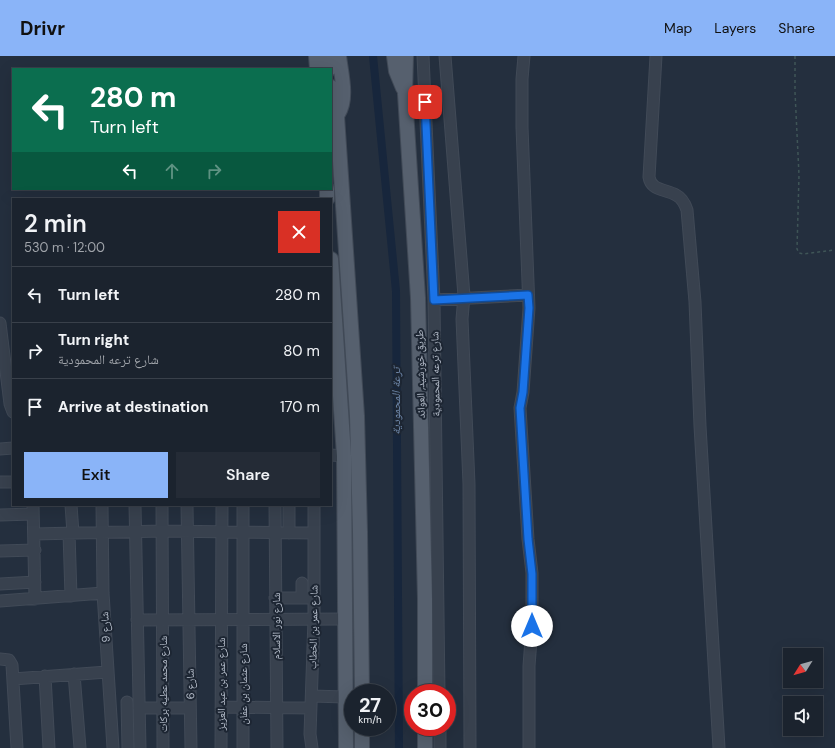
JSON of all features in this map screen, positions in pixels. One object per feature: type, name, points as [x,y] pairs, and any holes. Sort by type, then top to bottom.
[{"type":"main road","points":[[316,56],[317,68]]},
{"type":"main road","points":[[327,56],[329,68]]},
{"type":"main road","points":[[337,116],[342,106],[343,96],[339,56]]},
{"type":"main road","points":[[394,56],[396,71],[405,94]]},
{"type":"main road","name":"طريق خورشيد, العوائد","points":[[406,56],[405,94],[418,298],[425,599],[425,684]]},
{"type":"main road","points":[[332,92],[337,116],[357,416],[362,684]]},
{"type":"main road","points":[[332,287],[345,619],[345,684]]},
{"type":"main road","points":[[346,736],[346,748]]},
{"type":"main road","points":[[362,736],[362,748]]},
{"type":"main road","points":[[425,736],[425,748]]},
{"type":"street","name":"شارع ترعه المحمودية","points":[[423,56],[434,300],[439,684]]},
{"type":"street","points":[[445,56],[464,299],[462,319],[469,484],[470,748]]},
{"type":"street","points":[[524,56],[522,79],[522,126],[529,308],[523,392],[520,408],[528,539],[532,574],[532,626],[529,666],[529,748]]},
{"type":"street","points":[[656,56],[649,177],[653,186],[676,195],[681,199],[687,210],[695,302],[700,426],[719,748]]},
{"type":"street","points":[[434,300],[528,295]]},
{"type":"street","points":[[0,323],[10,404],[12,409]]},
{"type":"street","points":[[0,449],[12,448]]},
{"type":"street","points":[[0,482],[12,482]]},
{"type":"street","points":[[71,506],[71,596]]},
{"type":"street","name":"شارع 9","points":[[102,506],[103,593],[113,748]]},
{"type":"street","points":[[135,506],[140,748]]},
{"type":"street","name":"شارع محمد عطيه بركات","points":[[162,506],[163,748]]},
{"type":"street","name":"شارع 6","points":[[187,506],[191,748]]},
{"type":"street","name":"شارع عمر بن عبد العزيز","points":[[221,748],[222,506]]},
{"type":"street","name":"شارع عثمان بن عفان","points":[[243,506],[243,748]]},
{"type":"street","name":"شارع نور الاسلام","points":[[275,506],[276,748]]},
{"type":"street","points":[[289,506],[289,533]]},
{"type":"street","name":"شارع عمر بن الخطاب","points":[[312,748],[306,734],[311,702],[314,619],[314,506]]},
{"type":"street","points":[[0,515],[33,510],[35,599]]},
{"type":"street","points":[[34,534],[162,531],[314,533]]},
{"type":"street","points":[[0,551],[35,550]]},
{"type":"street","points":[[0,584],[35,582]]},
{"type":"street","points":[[302,583],[302,598]]},
{"type":"street","points":[[0,601],[103,593]]},
{"type":"street","points":[[275,598],[314,598]]},
{"type":"street","points":[[138,620],[345,619]]},
{"type":"street","points":[[4,660],[12,665],[17,748]]},
{"type":"street","points":[[13,679],[107,672]]},
{"type":"street","points":[[74,674],[80,748]]},
{"type":"street","points":[[45,676],[49,748]]},
{"type":"street","points":[[221,707],[276,707],[344,697]]},
{"type":"street","points":[[127,702],[128,748]]},
{"type":"street","points":[[139,708],[190,708]]},
{"type":"street","points":[[440,736],[440,748]]},
{"type":"path","points":[[796,56],[795,92],[799,175],[797,249],[799,253],[803,254],[835,250]]},
{"type":"waterway","name":"ترعة المحمودية","points":[[373,56],[396,291],[399,748]]},
{"type":"route","points":[[425,102],[434,300],[528,295],[529,308],[523,392],[520,408],[524,453],[528,539],[532,574],[532,626]]}]
